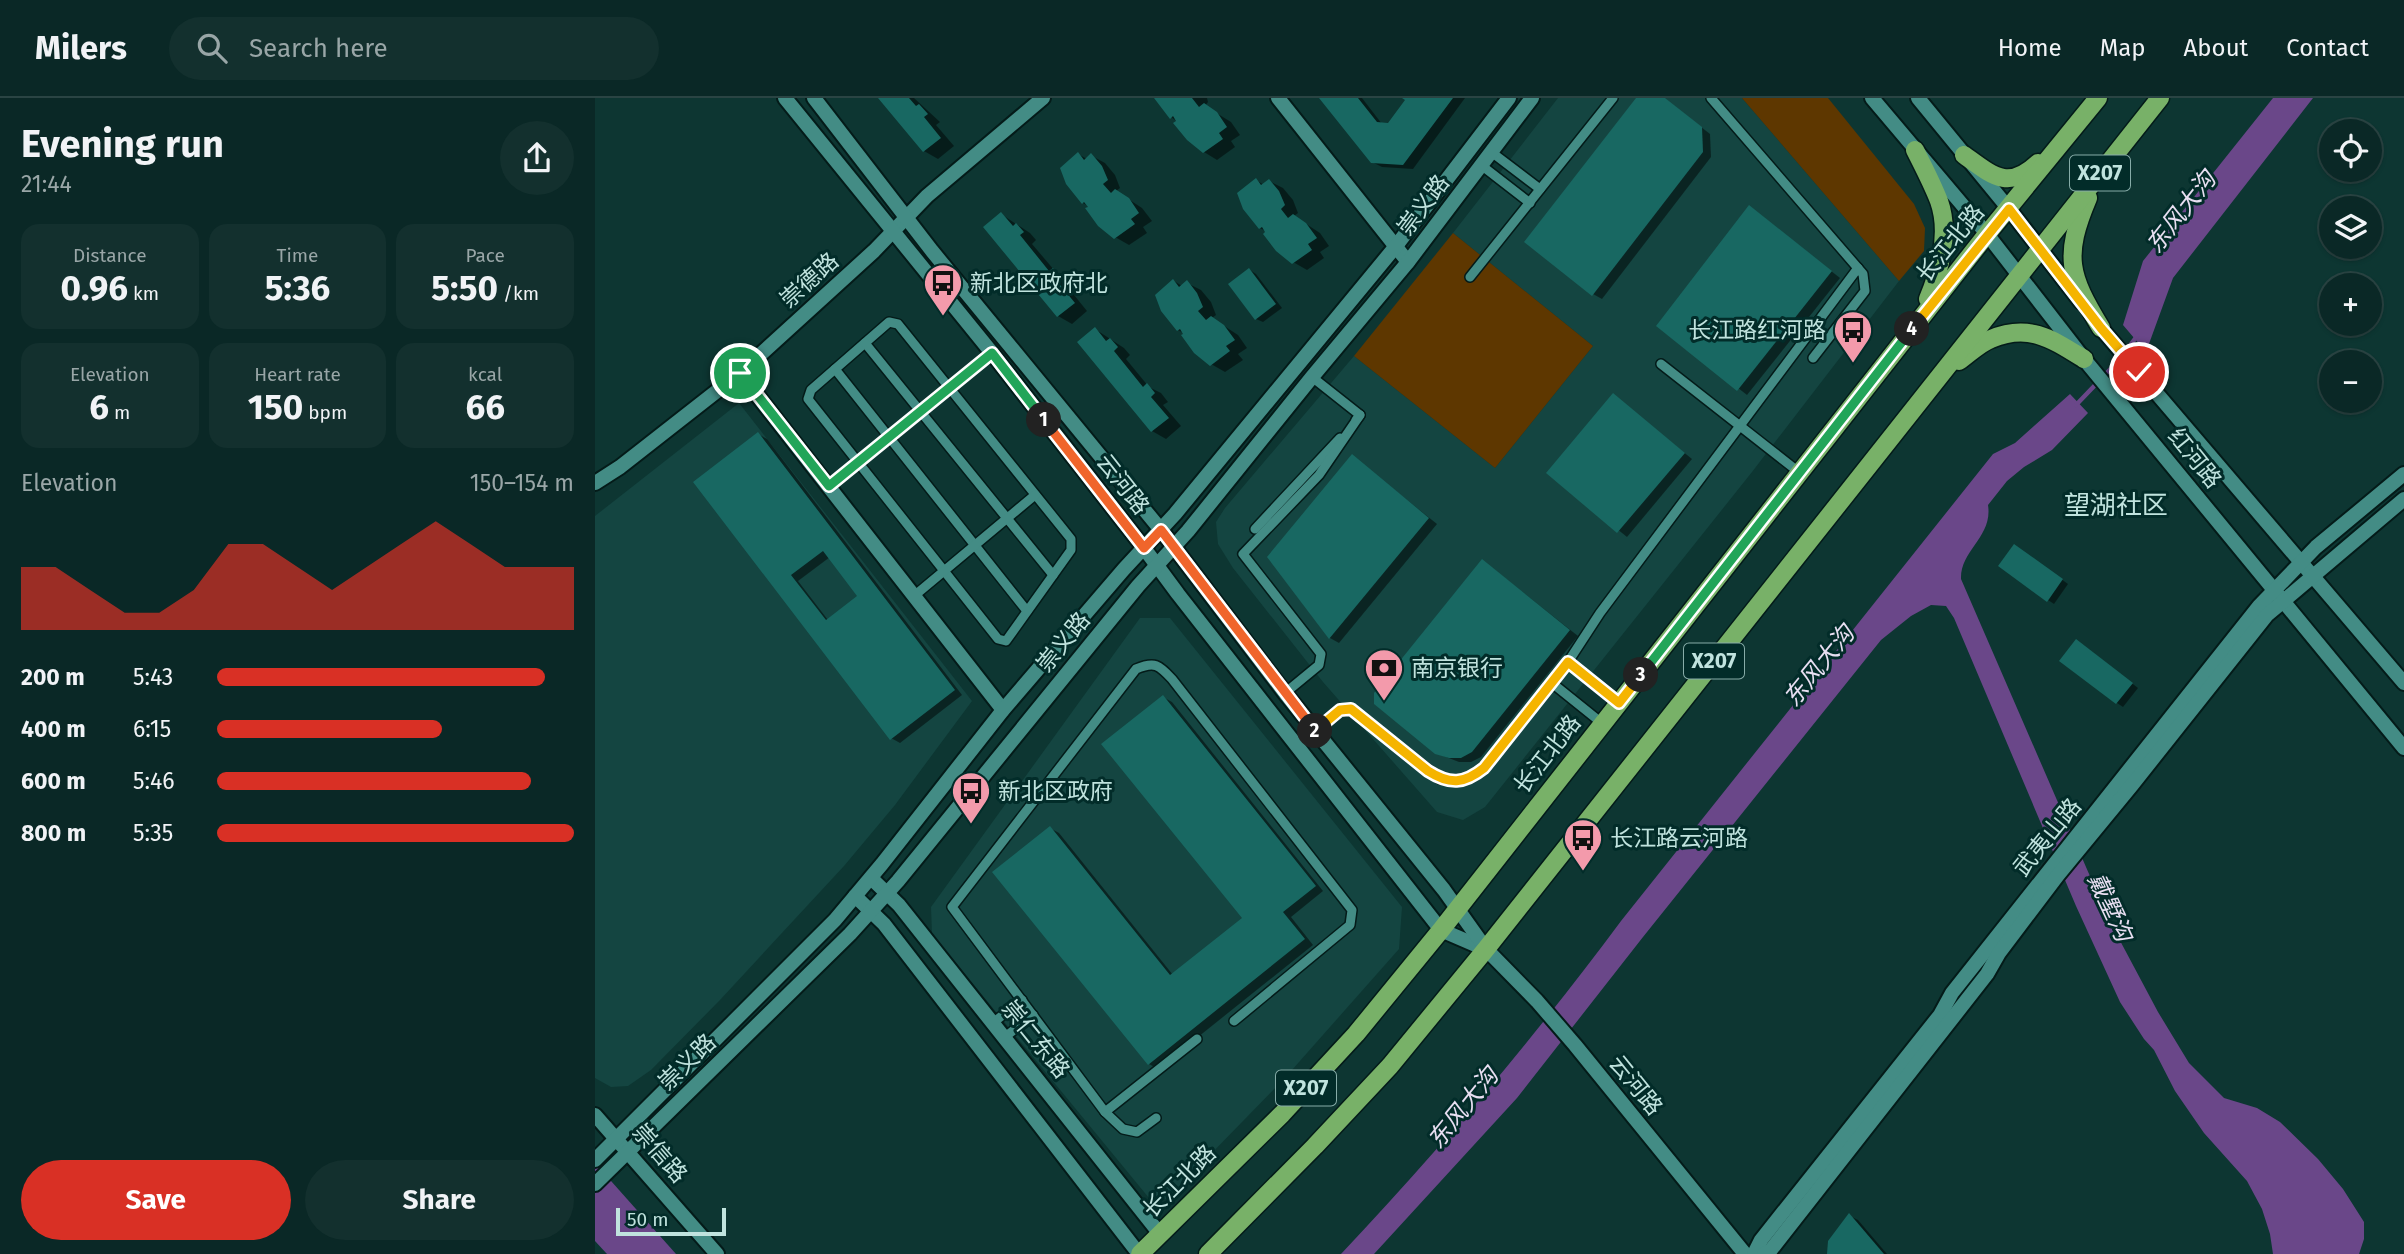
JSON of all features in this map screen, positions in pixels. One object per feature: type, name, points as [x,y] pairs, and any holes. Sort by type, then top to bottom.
[{"type":"main road","name":"长江北路","points":[[1140,1254],[1282,1114],[1356,1034],[1441,930],[1987,234],[2098,98]]},
{"type":"main road","name":"X207","points":[[1208,1254],[1390,1066],[1486,949],[2160,98]]},
{"type":"main road","points":[[1965,155],[1986,171],[2001,178],[2023,177],[2066,138]]},
{"type":"main road","points":[[1916,150],[1940,204],[1943,245],[1938,276],[1920,319]]},
{"type":"main road","points":[[2098,176],[2077,225],[2070,260],[2079,292],[2101,328]]},
{"type":"main road","points":[[1942,373],[1990,339],[2026,331],[2056,342],[2084,359]]},
{"type":"street","name":"云河路","points":[[785,98],[992,353],[1441,930],[1486,949]]},
{"type":"street","name":"云河路","points":[[814,98],[906,217],[1161,530],[1486,949],[1575,1045],[1745,1254]]},
{"type":"street","name":"崇德路","points":[[597,478],[620,467],[740,373],[894,231],[927,196],[1043,98]]},
{"type":"street","points":[[1278,98],[1408,262]]},
{"type":"street","name":"崇义路","points":[[598,1157],[835,920],[1003,710],[1161,530],[1396,246],[1509,98]]},
{"type":"street","name":"崇义路","points":[[595,1184],[887,894],[1408,262],[1532,98]]},
{"type":"street","name":"红河路","points":[[1872,98],[1987,234],[2084,359],[2404,748]]},
{"type":"street","name":"红河路","points":[[1918,98],[2101,328],[2404,683]]},
{"type":"street","points":[[740,373],[1003,710]]},
{"type":"street","name":"武夷山路","points":[[1754,1254],[1762,1240],[1940,1015],[1952,993],[2267,615],[2301,562],[2404,474]]},
{"type":"street","name":"武夷山路","points":[[2278,596],[2312,575],[2404,499]]},
{"type":"street","name":"武夷山路","points":[[1764,1254],[1770,1251],[1987,974],[2054,872]]},
{"type":"street","name":"崇仁东路","points":[[871,878],[899,905],[1160,1234]]},
{"type":"street","points":[[855,896],[901,946],[1140,1254]]},
{"type":"street","name":"崇信路","points":[[595,1115],[717,1254]]},
{"type":"lane","points":[[1470,277],[1613,98]]},
{"type":"lane","points":[[1711,98],[1863,274],[1865,291],[1813,358]]},
{"type":"lane","points":[[1490,151],[1540,189]]},
{"type":"lane","points":[[1481,165],[1530,203]]},
{"type":"lane","points":[[1315,731],[1340,710],[1351,709],[1440,779],[1470,779],[1484,768],[1568,662],[1600,614],[1858,268]]},
{"type":"lane","points":[[889,322],[898,324],[1071,539],[1071,550],[1006,641],[998,639],[808,399],[811,390],[865,343],[889,322]]},
{"type":"lane","points":[[865,343],[1053,575]]},
{"type":"lane","points":[[829,486],[992,353]]},
{"type":"lane","points":[[1661,364],[1800,473]]},
{"type":"lane","points":[[835,369],[1027,611]]},
{"type":"lane","points":[[1312,377],[1360,415]]},
{"type":"lane","points":[[1255,529],[1360,415]]},
{"type":"lane","points":[[1285,693],[1319,665],[1321,654],[1244,554],[1319,475],[1360,415]]},
{"type":"lane","points":[[914,596],[1035,495]]},
{"type":"lane","points":[[1568,662],[1619,703]]},
{"type":"lane","points":[[1156,1118],[1137,1132],[1123,1129],[1105,1112],[952,907],[1136,669],[1148,664],[1161,667],[1172,679],[1352,910],[1350,925],[1234,1021]]},
{"type":"lane","points":[[1552,683],[1602,724]]},
{"type":"lane","points":[[993,1023],[1022,1000]]},
{"type":"lane","points":[[1005,1037],[1033,1015]]},
{"type":"lane","points":[[1105,1112],[1197,1039]]},
{"type":"shaded area","points":[[1558,98],[1742,98],[1899,281],[1752,472],[1485,807],[1463,820],[1437,812],[1323,682],[1233,568],[1218,544],[1216,522],[1354,356],[1495,468],[1593,346],[1453,233]]},
{"type":"shaded area","points":[[1742,98],[1828,98],[1914,204],[1925,228],[1924,251],[1899,281]]},
{"type":"shaded area","points":[[2273,98],[2313,98],[2173,278],[2146,352],[2123,325],[2143,261]]},
{"type":"shaded area","points":[[1453,233],[1593,346],[1495,468],[1354,356]]},
{"type":"shaded area","points":[[2070,394],[2088,413],[2052,450],[2007,481],[1988,505],[1986,526],[1965,560],[1961,579],[2109,920],[2158,1012],[2189,1063],[2224,1098],[2257,1108],[2280,1122],[2318,1159],[2343,1189],[2364,1222],[2364,1239],[2359,1254],[2273,1254],[2262,1209],[2247,1181],[2204,1133],[2175,1091],[2154,1050],[2120,1002],[2076,906],[1954,618],[1946,606],[1931,605],[1911,616],[1881,640],[1517,1098],[1374,1254],[1341,1254],[1521,1050],[1993,454],[2015,443]]},
{"type":"shaded area","points":[[739,403],[972,701],[895,805],[844,866],[720,1000],[651,1070],[628,1086],[611,1087],[595,1078],[595,516]]},
{"type":"shaded area","points":[[1140,618],[1170,618],[1402,907],[1399,949],[1284,1079],[1167,1199],[1149,1198],[932,934],[931,907]]},
{"type":"shaded area","points":[[595,1163],[676,1254],[607,1254],[595,1241]]},
{"type":"building","points":[[878,98],[909,98],[916,106],[919,104],[928,114],[924,117],[941,138],[923,152]]},
{"type":"building","points":[[1154,98],[1192,98],[1199,107],[1204,103],[1217,112],[1227,127],[1219,133],[1223,139],[1203,153],[1187,140],[1173,123],[1176,121],[1173,116],[1170,119]]},
{"type":"building","points":[[1319,98],[1358,98],[1377,122],[1388,123],[1405,100],[1402,98],[1453,98],[1403,165],[1371,163]]},
{"type":"building","points":[[1636,98],[1665,98],[1702,127],[1703,152],[1592,296],[1524,242]]},
{"type":"building","points":[[1078,152],[1084,160],[1091,153],[1102,166],[1108,180],[1103,184],[1111,193],[1115,189],[1129,198],[1139,213],[1131,219],[1135,224],[1114,239],[1098,226],[1085,208],[1088,207],[1084,202],[1082,204],[1066,184],[1060,168]]},
{"type":"building","points":[[1256,178],[1261,185],[1269,179],[1279,191],[1285,205],[1281,209],[1288,218],[1293,214],[1306,223],[1317,238],[1308,244],[1312,250],[1292,264],[1276,251],[1263,234],[1265,232],[1262,227],[1259,229],[1243,209],[1237,193]]},
{"type":"building","points":[[1749,205],[1832,271],[1737,391],[1656,326]]},
{"type":"building","points":[[1001,212],[1013,226],[1016,223],[1024,232],[1020,235],[1049,271],[1053,268],[1061,278],[1057,281],[1075,303],[1057,317],[983,227]]},
{"type":"building","points":[[1249,268],[1276,304],[1255,320],[1228,284]]},
{"type":"building","points":[[1173,279],[1179,287],[1187,280],[1203,307],[1198,311],[1206,320],[1211,316],[1224,325],[1235,340],[1226,346],[1230,351],[1210,366],[1194,353],[1181,335],[1183,334],[1180,329],[1177,331],[1161,311],[1155,295]]},
{"type":"building","points":[[1095,327],[1106,341],[1110,338],[1118,347],[1114,351],[1143,387],[1147,383],[1155,393],[1151,397],[1169,418],[1151,432],[1077,342]]},
{"type":"building","points":[[1613,393],[1685,453],[1617,533],[1546,473]]},
{"type":"building","points":[[758,432],[955,690],[890,740],[693,482]],"holes":[[[823,551],[857,596],[826,620],[791,575]]]},
{"type":"building","points":[[1352,454],[1429,518],[1329,639],[1267,557]]},
{"type":"building","points":[[2014,544],[2063,579],[2047,602],[1998,566]]},
{"type":"building","points":[[1482,559],[1570,630],[1472,752],[1461,758],[1449,758],[1435,754],[1374,704],[1374,693]]},
{"type":"building","points":[[2076,639],[2133,683],[2116,704],[2059,661]]},
{"type":"building","points":[[1163,695],[1316,886],[1283,912],[1305,939],[1148,1065],[992,872],[1050,826],[1170,975],[1242,918],[1101,744]]},
{"type":"building","points":[[1849,1213],[1884,1254],[1827,1254],[1828,1241]]},
{"type":"waterway","name":"东风大沟","points":[[2126,351],[2137,336]]},
{"type":"waterway","name":"东风大沟","points":[[2076,405],[2121,358]]},
{"type":"place","name":"新北区政府北","points":[[943,317]]},
{"type":"place","name":"长江路红河路","points":[[1853,364]]},
{"type":"place","name":"南京银行","points":[[1384,702]]},
{"type":"place","name":"新北区政府","points":[[971,825]]},
{"type":"place","name":"长江路云河路","points":[[1583,872]]},
{"type":"district","name":"望湖社区","points":[[2116,505]]},
{"type":"route","points":[[740,373],[829,486],[992,353],[1144,548],[1161,530],[1315,731],[1340,710],[1351,709],[1428,771],[1440,779],[1454,781],[1470,779],[1484,768],[1568,662],[1619,703],[2009,209],[2101,328],[2139,372]]},
{"type":"water label","name":"戴墅沟","points":[[2110,907]]}]
